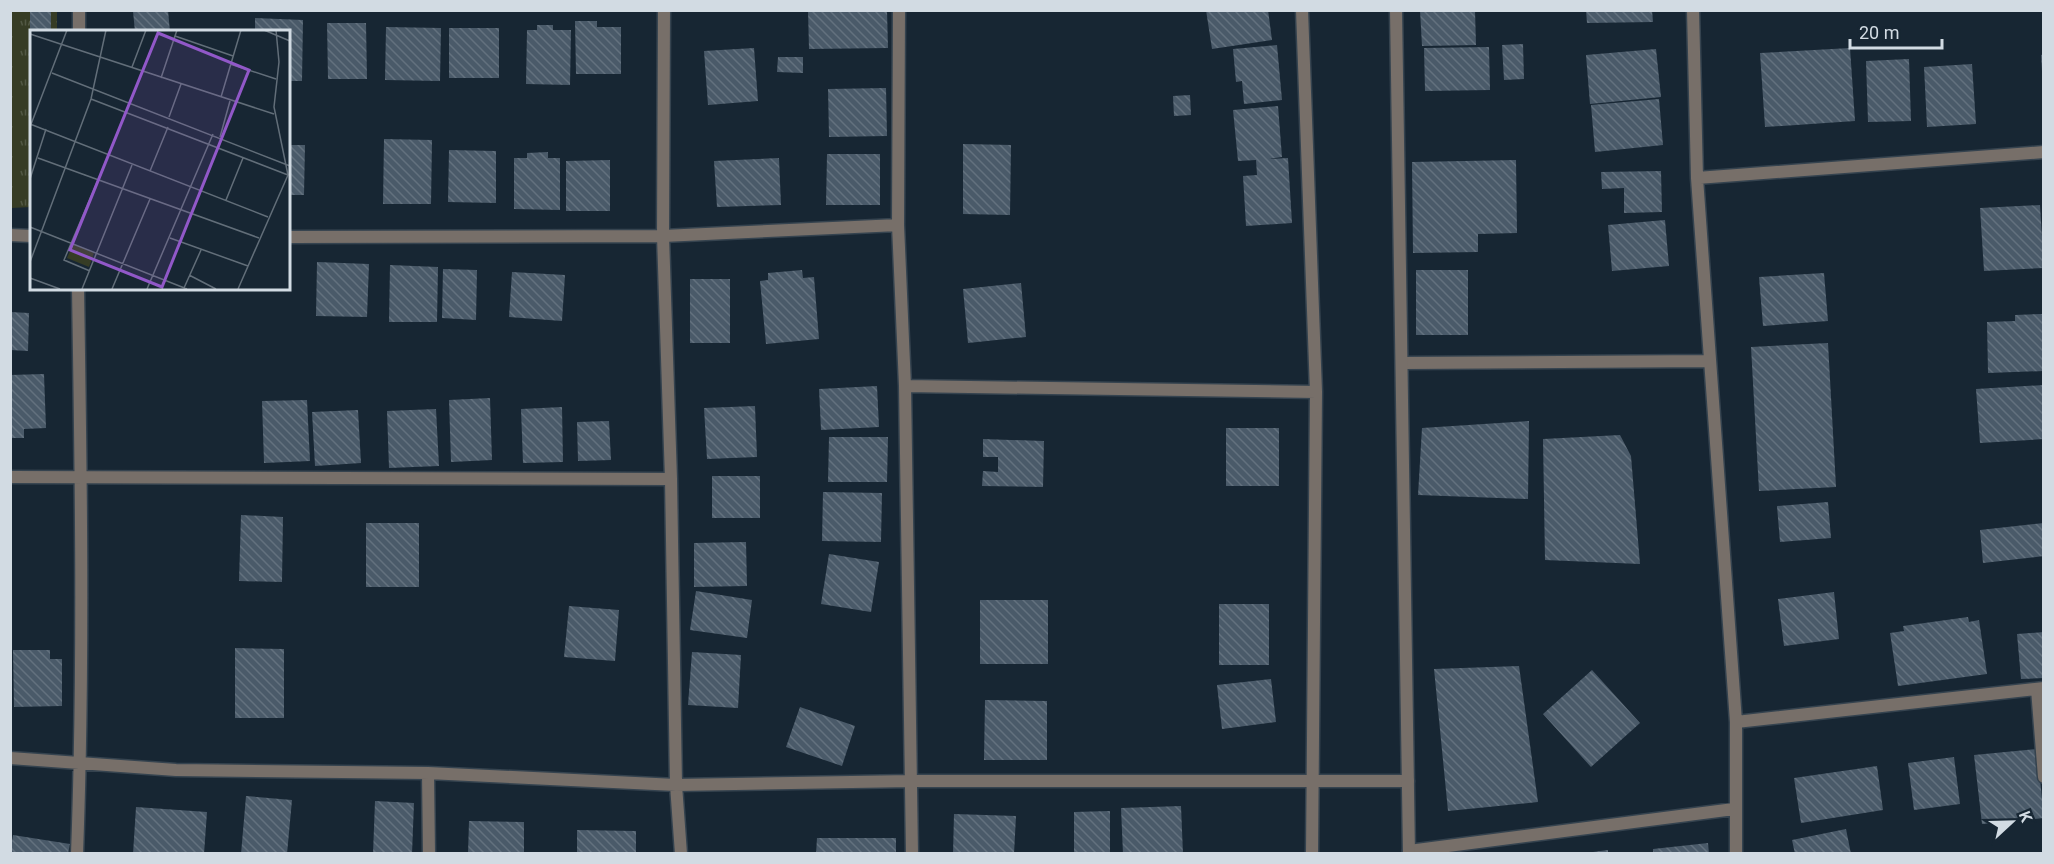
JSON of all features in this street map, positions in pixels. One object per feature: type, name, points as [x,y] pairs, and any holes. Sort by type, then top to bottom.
[{"type":"street","points":[[79,10],[79,30]]},
{"type":"street","points":[[664,10],[663,236],[671,479],[676,785],[681,854]]},
{"type":"street","points":[[899,10],[898,225],[905,386],[912,854]]},
{"type":"street","points":[[1302,10],[1316,392],[1312,854]]},
{"type":"street","points":[[1396,10],[1409,852],[1734,809]]},
{"type":"street","points":[[1693,10],[1697,178],[1736,722],[1734,809],[1736,854]]},
{"type":"street","points":[[1697,178],[2043,152]]},
{"type":"street","points":[[290,237],[663,236],[898,225]]},
{"type":"street","points":[[10,235],[30,236]]},
{"type":"street","points":[[77,854],[80,765],[81,479],[78,290]]},
{"type":"street","points":[[1403,363],[1710,361]]},
{"type":"street","points":[[905,386],[1316,392]]},
{"type":"street","points":[[10,477],[671,479]]},
{"type":"street","points":[[1736,722],[2040,689],[2043,777]]},
{"type":"street","points":[[10,758],[80,765],[176,770],[428,773],[676,785],[1408,781]]},
{"type":"street","points":[[428,773],[429,854]]},
{"type":"green space","points":[[10,11],[57,11],[57,30],[30,30],[30,207],[11,208]]},
{"type":"building","points":[[30,10],[51,11],[51,30],[30,30]]},
{"type":"building","points":[[168,10],[170,30],[135,30],[133,11]]},
{"type":"building","points":[[808,10],[887,10],[888,48],[809,49]]},
{"type":"building","points":[[1206,10],[1268,10],[1272,40],[1212,49]]},
{"type":"building","points":[[1420,10],[1475,10],[1476,45],[1422,46]]},
{"type":"building","points":[[1586,10],[1652,10],[1653,22],[1587,23]]},
{"type":"building","points":[[255,18],[303,20],[302,81],[290,81],[290,30],[255,30]]},
{"type":"building","points":[[575,21],[597,21],[597,27],[621,27],[621,74],[576,74]]},
{"type":"building","points":[[327,23],[366,23],[367,79],[328,79]]},
{"type":"building","points":[[537,25],[553,25],[553,30],[571,30],[570,85],[526,84],[527,30],[537,30]]},
{"type":"building","points":[[386,27],[441,28],[440,81],[385,80]]},
{"type":"building","points":[[449,28],[499,28],[499,78],[449,78]]},
{"type":"building","points":[[1523,44],[1524,79],[1504,80],[1502,45]]},
{"type":"building","points":[[1277,45],[1282,100],[1244,104],[1242,81],[1236,82],[1233,49]]},
{"type":"building","points":[[1489,47],[1490,90],[1425,91],[1424,48]]},
{"type":"building","points":[[754,48],[758,101],[708,105],[704,51]]},
{"type":"building","points":[[1850,48],[1855,121],[1765,127],[1760,53]]},
{"type":"building","points":[[1656,49],[1661,97],[1590,104],[1586,55]]},
{"type":"building","points":[[2044,54],[2044,71],[2042,71],[2041,55]]},
{"type":"building","points":[[778,57],[803,57],[803,73],[777,72]]},
{"type":"building","points":[[1909,59],[1911,121],[1868,122],[1866,61]]},
{"type":"building","points":[[1972,64],[1976,124],[1927,127],[1924,67]]},
{"type":"building","points":[[886,88],[887,136],[829,137],[828,89]]},
{"type":"building","points":[[1190,95],[1191,115],[1174,116],[1173,96]]},
{"type":"building","points":[[1659,99],[1663,145],[1595,152],[1591,105]]},
{"type":"building","points":[[1278,106],[1282,157],[1269,159],[1288,158],[1292,223],[1246,226],[1243,176],[1257,175],[1256,160],[1238,161],[1233,110]]},
{"type":"building","points":[[384,139],[432,140],[431,204],[383,204]]},
{"type":"building","points":[[963,144],[1011,145],[1010,215],[963,214]]},
{"type":"building","points":[[290,145],[305,145],[304,195],[290,195]]},
{"type":"building","points":[[449,150],[496,151],[496,203],[448,202]]},
{"type":"building","points":[[548,152],[548,158],[560,158],[560,210],[514,209],[514,158],[527,158],[527,153]]},
{"type":"building","points":[[827,154],[880,154],[880,205],[826,205]]},
{"type":"building","points":[[779,158],[781,205],[717,207],[714,161]]},
{"type":"building","points":[[610,160],[610,211],[566,211],[566,161]]},
{"type":"building","points":[[1516,160],[1517,233],[1478,234],[1478,252],[1413,253],[1412,162]]},
{"type":"building","points":[[1661,171],[1662,212],[1624,213],[1624,188],[1602,189],[1601,172]]},
{"type":"building","points":[[2040,205],[2044,268],[1984,271],[1980,208]]},
{"type":"building","points":[[1665,220],[1669,266],[1612,271],[1608,225]]},
{"type":"building","points":[[317,262],[369,264],[367,317],[316,316]]},
{"type":"building","points":[[390,265],[438,267],[437,322],[389,322]]},
{"type":"building","points":[[443,269],[477,270],[476,320],[442,318]]},
{"type":"building","points":[[802,270],[803,278],[814,277],[819,339],[766,344],[760,281],[768,280],[768,273]]},
{"type":"building","points":[[1416,270],[1468,270],[1468,335],[1416,335]]},
{"type":"building","points":[[512,272],[565,275],[562,321],[509,317]]},
{"type":"building","points":[[1824,273],[1828,321],[1763,326],[1759,277]]},
{"type":"building","points":[[690,279],[730,279],[730,343],[690,343]]},
{"type":"building","points":[[1021,283],[1026,337],[968,343],[963,289]]},
{"type":"building","points":[[10,312],[29,313],[28,351],[10,350]]},
{"type":"building","points":[[2042,314],[2044,371],[1988,373],[1987,322],[2015,321],[2015,315]]},
{"type":"building","points":[[1828,343],[1836,487],[1759,491],[1751,347]]},
{"type":"building","points":[[44,374],[46,428],[24,429],[24,438],[10,438],[10,375]]},
{"type":"building","points":[[2044,385],[2044,439],[1980,443],[1976,389]]},
{"type":"building","points":[[877,386],[879,427],[821,430],[819,389]]},
{"type":"building","points":[[490,398],[492,460],[451,462],[449,400]]},
{"type":"building","points":[[307,400],[310,461],[264,463],[262,401]]},
{"type":"building","points":[[755,406],[757,457],[707,459],[704,408]]},
{"type":"building","points":[[562,407],[563,462],[523,463],[521,409]]},
{"type":"building","points":[[436,409],[439,466],[389,468],[387,411]]},
{"type":"building","points":[[358,410],[361,463],[315,466],[312,412]]},
{"type":"building","points":[[609,421],[611,460],[578,461],[577,422]]},
{"type":"building","points":[[1529,421],[1528,499],[1418,495],[1422,428]]},
{"type":"building","points":[[1226,428],[1279,428],[1279,486],[1226,486]]},
{"type":"building","points":[[1620,435],[1631,456],[1640,564],[1545,560],[1543,439]]},
{"type":"building","points":[[829,437],[888,437],[887,482],[828,482]]},
{"type":"building","points":[[983,439],[1044,441],[1043,487],[982,486],[983,471],[998,472],[998,457],[983,457]]},
{"type":"building","points":[[712,476],[760,476],[760,518],[712,518]]},
{"type":"building","points":[[823,492],[882,493],[881,542],[822,541]]},
{"type":"building","points":[[1828,502],[1831,538],[1780,542],[1777,506]]},
{"type":"building","points":[[241,515],[283,517],[282,582],[239,581]]},
{"type":"building","points":[[366,523],[419,523],[419,587],[366,587]]},
{"type":"building","points":[[2044,523],[2044,556],[1983,563],[1980,530]]},
{"type":"building","points":[[746,542],[747,586],[694,587],[694,543]]},
{"type":"building","points":[[829,554],[879,562],[871,612],[821,604]]},
{"type":"building","points":[[696,591],[752,600],[747,638],[690,630]]},
{"type":"building","points":[[1834,592],[1839,639],[1784,646],[1778,599]]},
{"type":"building","points":[[980,600],[1048,600],[1048,664],[980,664]]},
{"type":"building","points":[[1219,604],[1269,604],[1269,665],[1219,665]]},
{"type":"building","points":[[569,606],[619,610],[615,661],[564,657]]},
{"type":"building","points":[[1968,617],[1969,622],[1979,620],[1987,674],[1898,686],[1890,633],[1904,631],[1903,626]]},
{"type":"building","points":[[2044,632],[2044,678],[2021,679],[2017,634]]},
{"type":"building","points":[[235,648],[284,649],[284,718],[235,718]]},
{"type":"building","points":[[13,650],[50,650],[50,659],[62,659],[62,706],[14,707]]},
{"type":"building","points":[[692,652],[741,655],[738,708],[688,705]]},
{"type":"building","points":[[1519,666],[1538,802],[1448,811],[1434,669]]},
{"type":"building","points":[[1592,670],[1640,723],[1591,767],[1543,714]]},
{"type":"building","points":[[1271,679],[1276,722],[1222,729],[1217,685]]},
{"type":"building","points":[[985,700],[1047,701],[1047,760],[984,760]]},
{"type":"building","points":[[800,707],[855,726],[842,766],[786,747]]},
{"type":"building","points":[[2037,749],[2044,818],[1982,824],[1974,755]]},
{"type":"building","points":[[1954,757],[1960,804],[1914,810],[1908,763]]},
{"type":"building","points":[[1877,766],[1883,810],[1801,823],[1794,778]]},
{"type":"building","points":[[246,796],[292,800],[287,854],[241,854]]},
{"type":"building","points":[[375,801],[414,803],[412,854],[373,854]]},
{"type":"building","points":[[1181,806],[1183,854],[1123,854],[1121,808]]},
{"type":"building","points":[[136,807],[207,812],[204,854],[133,854]]},
{"type":"building","points":[[1110,811],[1110,854],[1074,854],[1074,812]]},
{"type":"building","points":[[954,814],[1016,816],[1014,854],[953,854]]},
{"type":"building","points":[[469,821],[524,822],[524,854],[468,854]]},
{"type":"building","points":[[1846,829],[1851,854],[1795,854],[1792,840]]},
{"type":"building","points":[[577,830],[636,831],[636,854],[577,854]]},
{"type":"building","points":[[13,835],[70,844],[68,854],[10,854]]},
{"type":"building","points":[[817,838],[896,838],[896,854],[816,854]]},
{"type":"building","points":[[1708,843],[1709,854],[1653,854],[1653,849]]},
{"type":"building","points":[[1608,850],[1608,854],[1593,854],[1593,852]]}]
